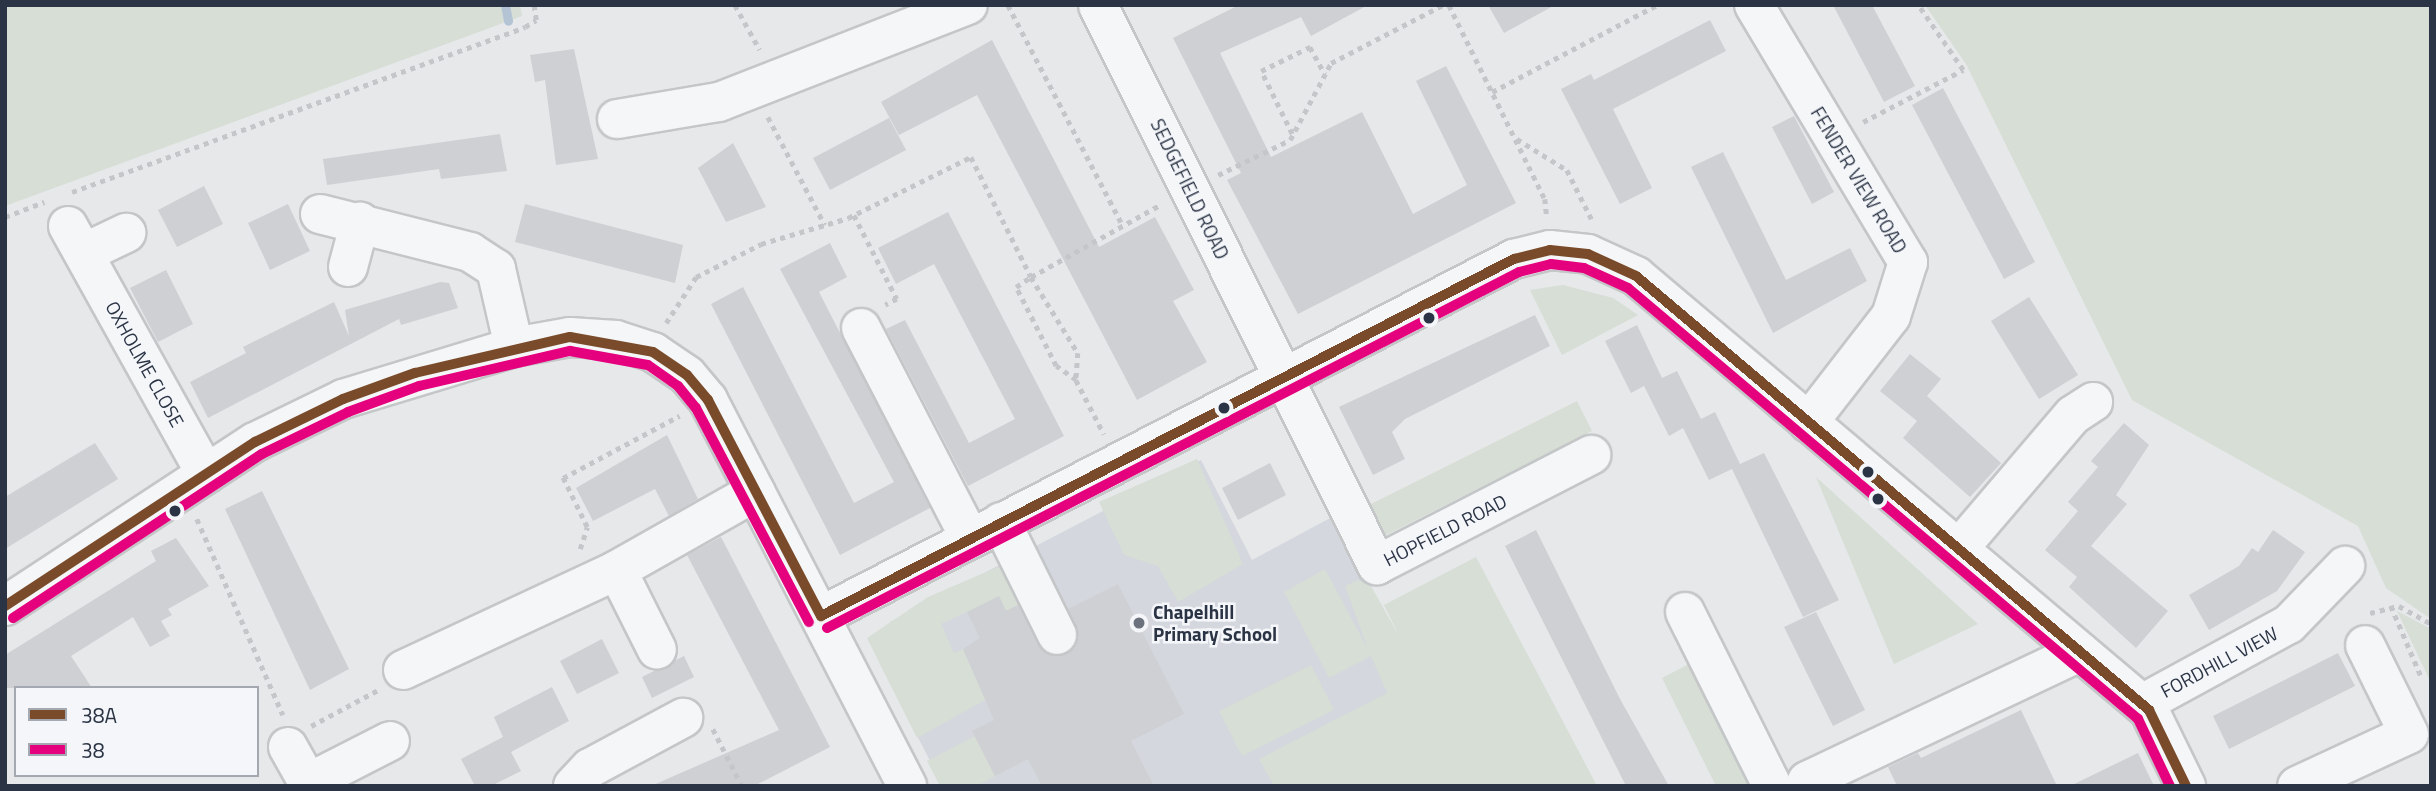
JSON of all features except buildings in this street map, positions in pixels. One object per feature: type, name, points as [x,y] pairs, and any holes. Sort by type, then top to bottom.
[{"type":"street","points":[[617,119],[719,102],[968,5]]},
{"type":"street","name":"SEDGEFIELD ROAD","points":[[1098,5],[1282,373]]},
{"type":"street","name":"FENDER VIEW ROAD","points":[[1754,5],[1908,262],[1891,316],[1808,423]]},
{"type":"street","points":[[320,214],[470,252],[496,269],[514,347]]},
{"type":"street","points":[[348,267],[360,222]]},
{"type":"street","name":"OXHOLME CLOSE","points":[[126,233],[76,240],[195,481]]},
{"type":"street","points":[[821,616],[1282,373],[1514,259],[1550,250],[1588,254],[1636,276],[1808,423],[1961,546],[2142,704],[2156,719],[2186,786]]},
{"type":"street","points":[[861,327],[985,530],[1057,635]]},
{"type":"street","points":[[5,606],[195,481],[344,399],[514,347],[570,337],[648,351],[687,375],[708,400],[907,786]]},
{"type":"street","name":"HOPFIELD ROAD","points":[[1282,373],[1377,565],[1591,455]]},
{"type":"street","points":[[1961,546],[2073,415],[2093,402]]},
{"type":"street","points":[[402,670],[596,566],[755,492]]},
{"type":"street","points":[[596,566],[657,650]]},
{"type":"street","name":"FORDHILL VIEW","points":[[2142,704],[2250,649],[2339,588]]},
{"type":"street","points":[[1685,612],[1789,783],[2080,652]]},
{"type":"street","points":[[2320,781],[2409,734],[2365,645]]},
{"type":"street","points":[[573,786],[590,768],[696,719]]},
{"type":"street","points":[[288,743],[309,784],[390,741]]},
{"type":"path","points":[[5,217],[526,27],[536,20],[534,5]]},
{"type":"path","points":[[735,5],[770,81],[825,225]]},
{"type":"path","points":[[1008,5],[1123,226]]},
{"type":"path","points":[[1118,460],[1076,380],[1056,366],[1016,287],[1189,189],[1292,135],[1332,63],[1443,5]]},
{"type":"path","points":[[1449,5],[1545,199],[1550,250]]},
{"type":"path","points":[[1492,92],[1657,5]]},
{"type":"path","points":[[1835,138],[1963,70],[1918,5]]},
{"type":"path","points":[[1292,135],[1261,71],[1310,47],[1326,75]]},
{"type":"path","points":[[1516,139],[1567,170],[1595,226],[1588,254]]},
{"type":"path","points":[[648,351],[696,277],[761,244],[854,215],[971,157],[1031,277],[1078,353],[1076,380]]},
{"type":"path","points":[[854,215],[897,299],[858,317],[861,327]]},
{"type":"path","points":[[596,566],[587,527],[563,478],[708,400]]},
{"type":"path","points":[[195,481],[281,701],[288,743],[390,683],[402,670]]},
{"type":"path","points":[[2426,687],[2391,606],[2431,624]]},
{"type":"path","points":[[696,719],[741,786]]},
{"type":"shaded area","points":[[5,5],[520,5],[522,16],[5,206]]},
{"type":"shaded area","points":[[1925,5],[2431,5],[2431,619],[2386,588],[2358,526],[2132,400],[1966,64]]},
{"type":"shaded area","points":[[1563,285],[1613,298],[1638,315],[1562,355],[1530,290]]},
{"type":"shaded area","points":[[1577,401],[1592,431],[1382,537],[1367,506]]},
{"type":"shaded area","points":[[1197,459],[1243,564],[1178,602],[1158,566],[1124,555],[1099,502]]},
{"type":"shaded area","name":"Chapelhill Primary School","points":[[1201,460],[1252,560],[1334,516],[1471,786],[943,786],[879,662],[890,622]]},
{"type":"shaded area","points":[[1816,477],[1978,624],[1894,664]]},
{"type":"shaded area","points":[[1476,557],[1597,786],[1274,786],[1259,759],[1387,693],[1371,656],[1329,678],[1284,592],[1325,569],[1368,649],[1345,586],[1358,580],[1371,586],[1399,636],[1384,605]]},
{"type":"shaded area","points":[[1012,561],[1030,600],[1006,611],[999,597],[941,624],[954,653],[963,649],[987,699],[917,738],[867,638],[928,597]]},
{"type":"shaded area","points":[[2397,611],[2431,629],[2431,683]]},
{"type":"shaded area","points":[[1695,661],[1757,786],[1716,786],[1662,678]]},
{"type":"shaded area","points":[[1311,665],[1334,710],[1242,756],[1219,711]]},
{"type":"shaded area","points":[[975,736],[995,776],[977,786],[940,786],[927,761]]},
{"type":"waterway","points":[[505,5],[508,21]]},
{"type":"transit line","name":"38A","points":[[821,616],[1514,259],[1550,250],[1588,254],[1636,276],[2149,710],[2186,786]]},
{"type":"transit line","name":"38","points":[[827,628],[1519,272],[1551,264],[1584,268],[1628,288],[2138,719],[2170,786]]},
{"type":"transit line","name":"38A","points":[[5,606],[255,442],[343,399],[415,373],[570,337],[653,352],[687,375],[708,400],[821,616]]},
{"type":"transit line","name":"38","points":[[13,618],[262,454],[348,412],[419,386],[570,351],[648,365],[678,386],[696,408],[809,622]]},
{"type":"place","name":"Chapelhill Primary School","points":[[1139,623]]}]
